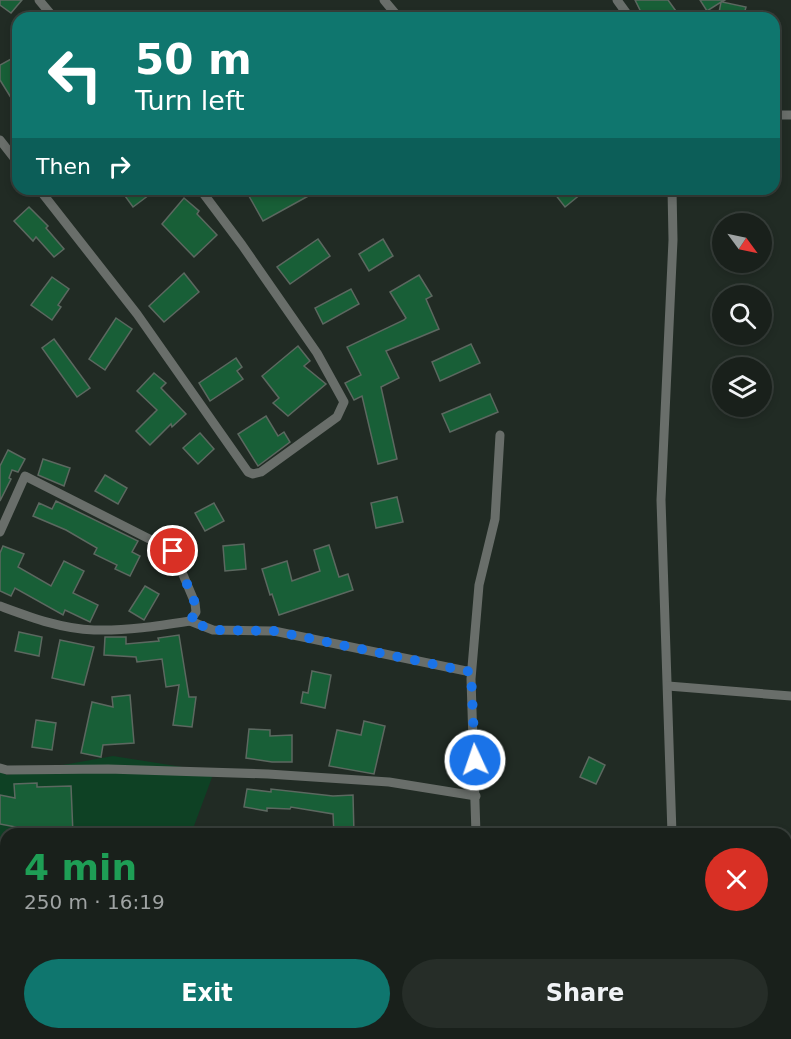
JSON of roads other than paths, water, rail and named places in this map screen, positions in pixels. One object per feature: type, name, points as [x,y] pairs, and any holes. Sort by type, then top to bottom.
[{"type":"street","points":[[39,0],[49,12]]},
{"type":"street","points":[[384,0],[394,12]]},
{"type":"street","points":[[0,140],[12,155]]},
{"type":"street","points":[[44,195],[136,314],[248,472],[253,474],[261,472],[337,417],[344,402],[317,352],[204,195]]},
{"type":"street","points":[[672,195],[673,240],[661,500],[672,828]]},
{"type":"street","points":[[476,828],[471,672],[479,585],[495,519],[500,435]]},
{"type":"street","points":[[0,532],[25,476],[173,551],[195,603],[196,612],[190,621]]},
{"type":"street","points":[[0,606],[45,622],[92,630],[140,628],[190,621],[213,630],[274,631],[471,672]]},
{"type":"street","points":[[668,686],[791,696]]},
{"type":"street","points":[[0,768],[7,770],[108,769],[268,774],[389,782],[476,796]]}]
